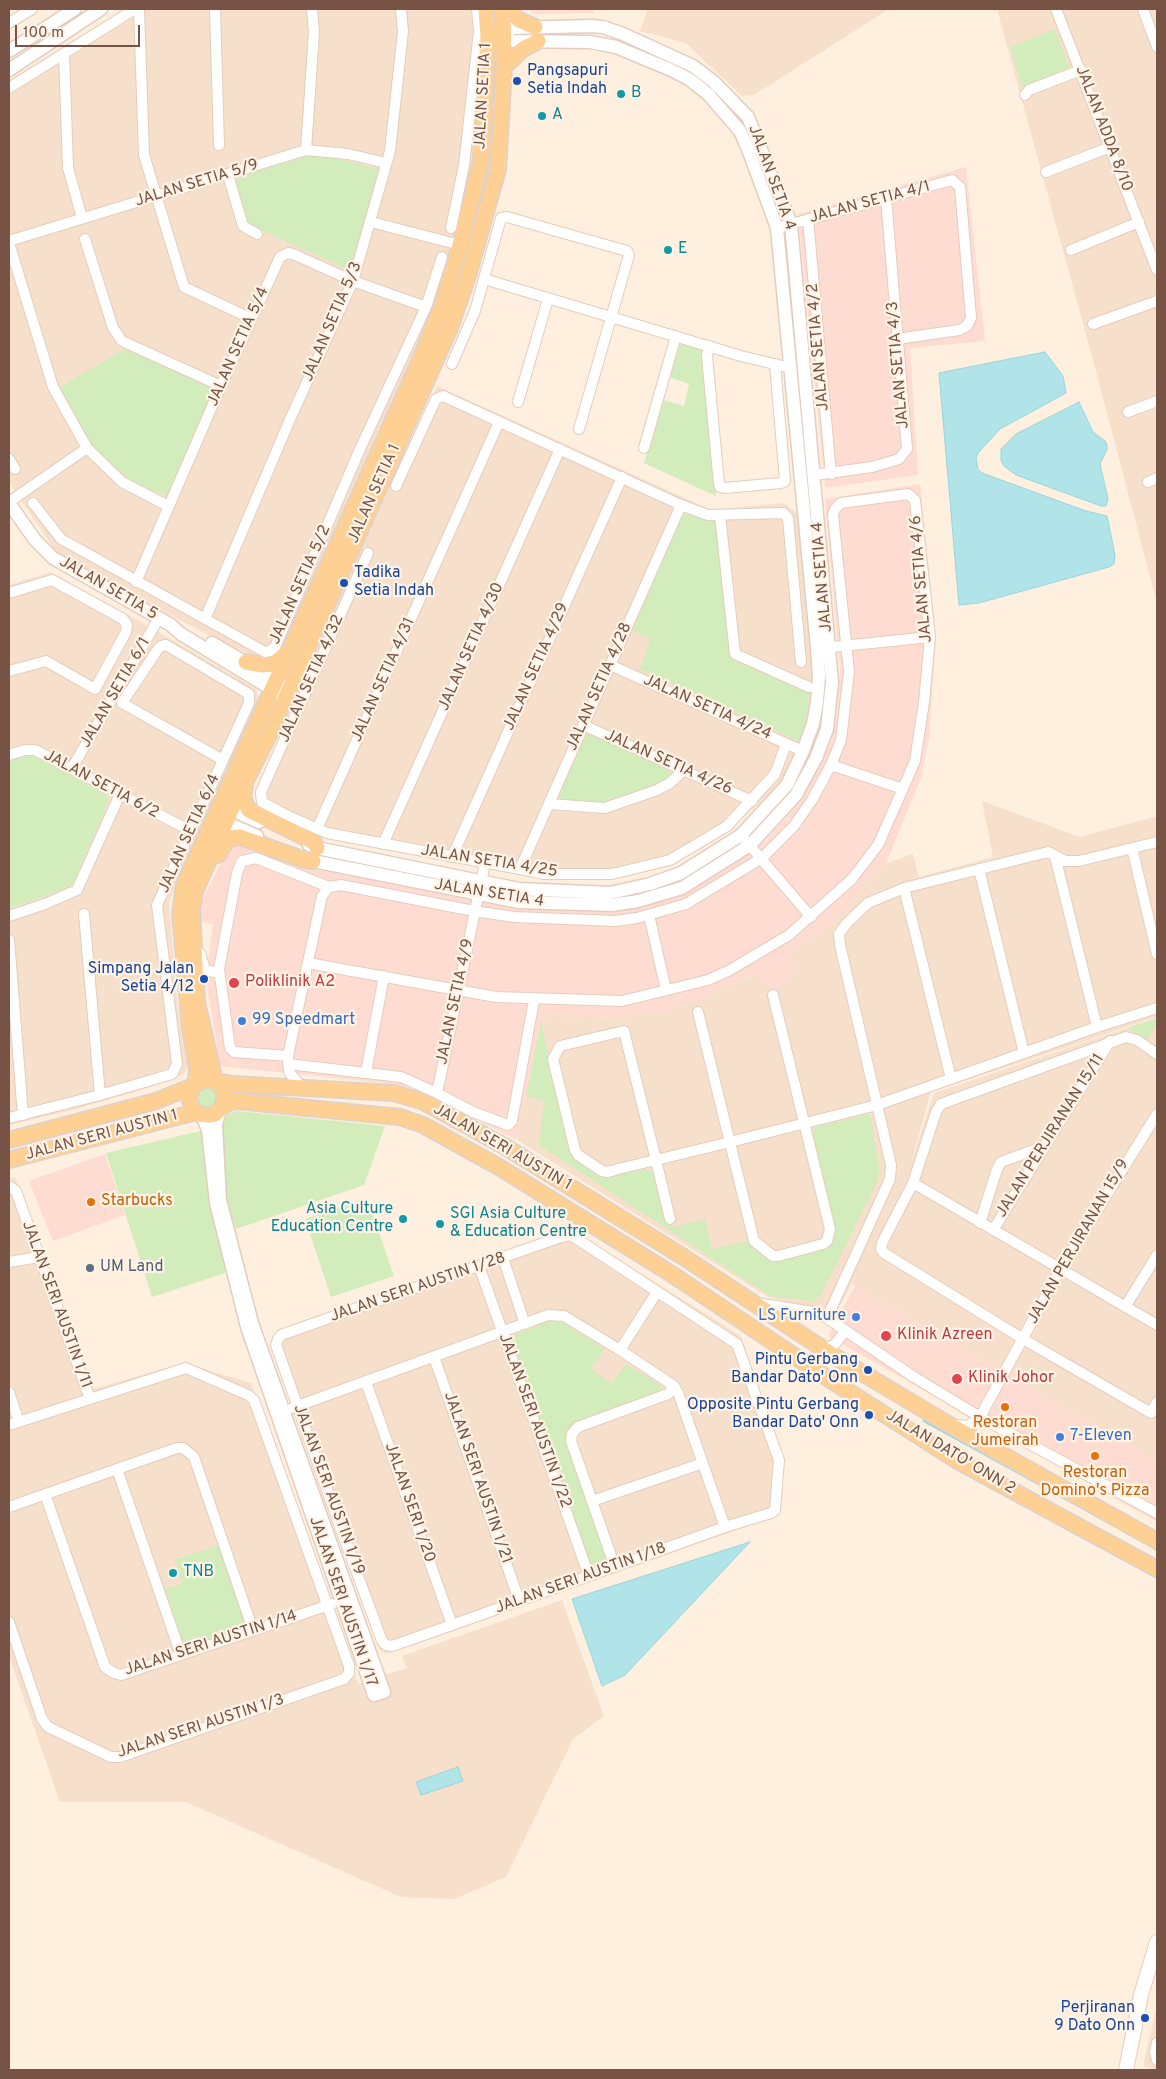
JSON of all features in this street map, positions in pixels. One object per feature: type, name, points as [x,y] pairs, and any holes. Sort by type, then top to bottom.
[{"type":"main road","name":"JALAN SETIA 1","points":[[194,1084],[197,1067],[190,1027],[180,914],[184,885],[269,735],[289,651],[419,364],[442,306],[460,245],[481,161],[488,36],[486,9]]},
{"type":"main road","points":[[483,113],[498,48],[504,33],[498,24],[495,9]]},
{"type":"main road","name":"JALAN SETIA 1","points":[[215,1081],[197,1002],[192,921],[194,892],[223,814],[450,328],[468,276],[498,169],[504,67],[503,9]]},
{"type":"main road","points":[[504,67],[536,34],[508,9]]},
{"type":"main road","points":[[460,245],[469,244],[476,239],[484,218]]},
{"type":"main road","points":[[460,245],[466,252],[469,261],[468,276]]},
{"type":"main road","points":[[246,662],[263,665],[274,664],[289,651]]},
{"type":"main road","points":[[194,892],[226,842],[231,838],[240,837],[305,860],[315,855],[314,842],[248,810],[243,799],[244,789],[269,735]]},
{"type":"main road","points":[[205,1079],[215,1081],[221,1086],[225,1094],[221,1109],[215,1114],[199,1113],[189,1102],[189,1096],[194,1084],[205,1079]]},
{"type":"main road","name":"JALAN SERI AUSTIN 1","points":[[215,1081],[394,1093],[424,1102],[504,1146],[682,1256],[834,1356]]},
{"type":"main road","name":"JALAN SERI AUSTIN 1","points":[[9,1140],[156,1101],[194,1084]]},
{"type":"main road","name":"JALAN SERI AUSTIN 1","points":[[221,1109],[231,1102],[237,1102],[400,1118],[423,1125],[499,1167],[670,1273],[824,1376]]},
{"type":"main road","name":"JALAN SERI AUSTIN 1","points":[[9,1160],[199,1113]]},
{"type":"main road","points":[[824,1376],[834,1356]]},
{"type":"main road","name":"JALAN DATO' ONN 2","points":[[834,1356],[948,1424],[1157,1541]]},
{"type":"main road","name":"JALAN DATO' ONN 2","points":[[824,1376],[956,1460],[1157,1569]]},
{"type":"main road","points":[[1126,2070],[1141,1996],[1157,1942]]},
{"type":"street","points":[[9,23],[32,9]]},
{"type":"street","points":[[9,51],[75,9]]},
{"type":"street","points":[[9,70],[101,9]]},
{"type":"street","points":[[9,88],[135,9]]},
{"type":"street","points":[[139,9],[144,155],[184,287],[252,319]]},
{"type":"street","points":[[215,9],[219,144]]},
{"type":"street","points":[[306,150],[314,32],[312,9]]},
{"type":"street","name":"JALAN SETIA 5/3","points":[[205,619],[291,417],[353,281],[390,150],[403,31],[400,9]]},
{"type":"street","points":[[451,228],[464,165],[479,31],[477,9]]},
{"type":"street","name":"JALAN ADDA 8/10","points":[[1056,9],[1139,222],[1153,247],[1157,270]]},
{"type":"street","points":[[1142,9],[1157,47]]},
{"type":"street","name":"JALAN SETIA 4","points":[[536,34],[603,27],[693,66],[714,82],[748,117],[791,224],[814,475],[823,648],[813,724],[803,751],[787,785],[745,840]]},
{"type":"street","name":"JALAN SETIA 4","points":[[223,814],[315,855],[479,888],[610,893],[650,884],[681,872],[745,840],[796,795],[816,758],[827,728],[832,682],[823,648],[791,368],[778,228],[740,131],[708,94],[689,79],[616,47],[536,34],[512,28],[504,33]]},
{"type":"street","points":[[64,54],[68,168],[82,218]]},
{"type":"street","points":[[1025,95],[1029,90],[1081,70]]},
{"type":"street","points":[[1046,172],[1110,147]]},
{"type":"street","name":"JALAN SETIA 5/9","points":[[9,242],[306,150],[348,154],[386,163]]},
{"type":"street","points":[[228,175],[243,226],[257,234]]},
{"type":"street","name":"JALAN SETIA 4/1","points":[[778,228],[952,180],[960,187],[970,318],[967,326],[959,330],[896,340]]},
{"type":"street","name":"JALAN SETIA 4/3","points":[[814,475],[872,467],[899,459],[907,449],[896,340],[886,198]]},
{"type":"street","points":[[452,364],[475,311],[499,222],[504,217],[627,251],[629,255],[579,429]]},
{"type":"street","name":"JALAN SETIA 4/2","points":[[808,219],[832,474]]},
{"type":"street","points":[[371,222],[460,245]]},
{"type":"street","points":[[1071,250],[1139,222]]},
{"type":"street","points":[[85,239],[113,328],[122,341],[221,386]]},
{"type":"street","points":[[9,242],[53,387],[87,448],[122,482],[168,506]]},
{"type":"street","name":"JALAN SETIA 5/4","points":[[136,582],[221,386],[280,257],[288,253],[293,254],[353,281],[426,307]]},
{"type":"street","name":"JALAN SETIA 5/2","points":[[33,503],[61,539],[265,652],[270,652],[275,647],[357,454],[426,307],[442,257]]},
{"type":"street","points":[[484,279],[709,346],[791,368]]},
{"type":"street","points":[[518,402],[548,299]]},
{"type":"street","points":[[1093,324],[1157,300]]},
{"type":"street","points":[[644,448],[676,336]]},
{"type":"street","points":[[709,346],[707,356],[720,487],[781,483],[784,481],[775,364]]},
{"type":"street","points":[[396,486],[438,396],[443,396],[681,505],[708,515],[777,511],[783,513],[788,518],[802,662]]},
{"type":"street","points":[[1128,412],[1157,401]]},
{"type":"street","name":"JALAN SETIA 4/31","points":[[317,829],[499,422]]},
{"type":"street","points":[[9,503],[87,448]]},
{"type":"street","name":"JALAN SETIA 4/30","points":[[383,844],[560,449]]},
{"type":"street","points":[[9,459],[15,469]]},
{"type":"street","name":"JALAN SETIA 4/29","points":[[452,857],[622,477]]},
{"type":"street","name":"JALAN SETIA 4/6","points":[[308,963],[496,998],[534,1000],[622,1001],[708,980],[730,970],[789,935],[852,879],[878,845],[914,761],[924,702],[930,637],[915,500],[908,494],[841,503],[835,508],[833,515],[847,646]]},
{"type":"street","name":"JALAN SETIA 5","points":[[9,503],[35,540],[53,558],[172,625],[181,634],[280,689]]},
{"type":"street","name":"JALAN SETIA 4/28","points":[[520,869],[681,505]]},
{"type":"street","points":[[720,515],[733,651],[737,655],[809,687]]},
{"type":"street","name":"JALAN SETIA 4/32","points":[[265,805],[262,802],[261,792],[299,711],[368,553]]},
{"type":"street","points":[[9,594],[52,580],[123,620],[127,625],[126,632],[95,689],[46,661],[9,671]]},
{"type":"street","name":"JALAN SETIA 6/1","points":[[72,768],[159,618]]},
{"type":"street","name":"JALAN SETIA 5","points":[[172,625],[183,627],[246,662],[280,689]]},
{"type":"street","points":[[823,648],[930,637]]},
{"type":"street","name":"JALAN SETIA 6/4","points":[[9,1118],[100,1095],[172,1074],[177,1064],[157,905],[192,832],[249,703],[249,694],[166,645],[158,649],[122,703],[223,760]]},
{"type":"street","points":[[534,1000],[512,1121],[508,1125],[473,1112],[437,1093],[401,1078],[366,1072],[328,1070],[288,1064],[231,1051],[219,969],[237,873],[242,861],[256,858],[329,887],[340,885],[514,917],[615,921],[649,915],[686,904],[762,858],[794,826],[812,800],[831,765],[841,740],[849,672],[847,646]]},
{"type":"street","name":"JALAN SETIA 4/24","points":[[610,665],[803,751]]},
{"type":"street","name":"JALAN SETIA 4/26","points":[[583,725],[752,801]]},
{"type":"street","name":"JALAN SETIA 4/25","points":[[265,805],[328,833],[383,844],[544,874],[612,874],[670,860],[727,826],[775,774],[786,744]]},
{"type":"street","name":"JALAN SETIA 6/2","points":[[9,755],[25,750],[35,750],[192,832]]},
{"type":"street","points":[[831,765],[903,789]]},
{"type":"street","points":[[549,804],[605,808],[657,790],[684,770]]},
{"type":"street","points":[[9,916],[45,904],[77,890],[120,794]]},
{"type":"street","points":[[745,840],[811,917]]},
{"type":"street","points":[[827,1318],[890,1179],[891,1166],[839,934],[868,902],[904,888],[1048,852],[1065,861],[1079,860],[1157,842]]},
{"type":"street","points":[[1132,848],[1157,954]]},
{"type":"street","points":[[1056,856],[1097,1027]]},
{"type":"street","name":"JALAN SETIA 4/9","points":[[437,1093],[485,863]]},
{"type":"street","points":[[979,869],[1024,1052]]},
{"type":"street","points":[[302,1088],[288,1064],[322,896],[329,887]]},
{"type":"street","points":[[904,888],[951,1079]]},
{"type":"street","points":[[84,914],[100,1095]]},
{"type":"street","points":[[649,915],[666,990]]},
{"type":"street","points":[[192,921],[196,927],[202,965],[208,972],[220,973]]},
{"type":"street","points":[[9,940],[24,1115]]},
{"type":"street","points":[[366,1072],[384,976]]},
{"type":"street","points":[[698,1012],[754,1240],[773,1256],[778,1256],[823,1244],[830,1234],[773,995]]},
{"type":"street","points":[[670,1219],[656,1160],[624,1031],[560,1046],[553,1059],[575,1150],[578,1155],[607,1172],[656,1160],[730,1142],[877,1105],[1024,1052],[1157,1008]]},
{"type":"street","points":[[1157,1054],[1130,1037],[1110,1041],[941,1104],[936,1112],[913,1183],[883,1248],[1023,1339],[1151,1413],[1157,1402]]},
{"type":"street","name":"JALAN PERJIRANAN 15/11","points":[[993,1230],[1110,1041]]},
{"type":"street","name":"JALAN SERI AUSTIN 1/17","points":[[221,1109],[216,1124],[220,1200],[252,1323],[280,1413]]},
{"type":"street","name":"JALAN SERI AUSTIN 1/17","points":[[199,1113],[208,1130],[216,1203],[247,1327],[280,1413],[346,1599],[384,1692],[374,1695],[346,1599]]},
{"type":"street","name":"JALAN PERJIRANAN 15/9","points":[[980,1417],[1060,1270],[1157,1114]]},
{"type":"street","points":[[980,1223],[997,1169],[1001,1162],[1045,1146]]},
{"type":"street","points":[[913,1183],[1157,1325]]},
{"type":"street","name":"JALAN SERI AUSTIN 1/11","points":[[9,1186],[16,1191],[90,1399]]},
{"type":"street","name":"JALAN SERI AUSTIN 1/28","points":[[281,1335],[571,1235],[737,1344],[779,1460],[775,1510]]},
{"type":"street","points":[[1125,1307],[1157,1255]]},
{"type":"street","points":[[9,1262],[39,1257]]},
{"type":"street","points":[[503,1258],[525,1324]]},
{"type":"street","name":"JALAN SERI AUSTIN 1/22","points":[[479,1266],[589,1576]]},
{"type":"street","points":[[620,1350],[656,1292]]},
{"type":"street","points":[[752,1302],[813,1312],[827,1318],[914,1377],[980,1417],[1157,1513]]},
{"type":"street","points":[[280,1413],[296,1402],[366,1382],[548,1315],[564,1316],[674,1386],[680,1395],[725,1527]]},
{"type":"street","points":[[819,1346],[835,1344],[845,1332]]},
{"type":"street","name":"JALAN SERI AUSTIN 1/19","points":[[281,1335],[276,1345],[382,1640],[386,1645]]},
{"type":"street","name":"JALAN SERI AUSTIN 1/21","points":[[434,1357],[519,1600]]},
{"type":"street","points":[[9,1425],[186,1368],[248,1395],[254,1400],[327,1605]]},
{"type":"street","name":"JALAN SERI 1/20","points":[[366,1382],[452,1625]]},
{"type":"street","points":[[615,1567],[571,1441],[572,1434],[578,1427],[668,1394],[674,1386]]},
{"type":"street","points":[[9,1392],[19,1422]]},
{"type":"street","points":[[948,1424],[968,1426],[980,1417]]},
{"type":"street","points":[[980,1417],[978,1429],[988,1446]]},
{"type":"street","points":[[9,1507],[177,1448],[183,1448],[194,1457],[254,1630]]},
{"type":"street","points":[[592,1501],[703,1463]]},
{"type":"street","points":[[117,1469],[181,1655]]},
{"type":"street","name":"JALAN SERI AUSTIN 1/14","points":[[45,1494],[105,1667],[121,1675],[346,1599]]},
{"type":"street","name":"JALAN SERI AUSTIN 1/18","points":[[386,1645],[392,1646],[775,1510]]},
{"type":"street","name":"JALAN SERI AUSTIN 1/3","points":[[9,1622],[42,1719],[48,1727],[111,1757],[120,1758],[344,1679],[348,1673],[349,1666],[327,1605]]},
{"type":"street","points":[[1157,2043],[1155,2052],[1157,2060]]},
{"type":"shaded area","points":[[124,9],[482,9],[475,145],[469,193],[436,306],[286,644],[276,658],[265,661],[224,643],[128,593],[56,552],[9,482],[9,80]]},
{"type":"shaded area","points":[[531,9],[592,9],[594,13],[532,14]]},
{"type":"shaded area","points":[[648,9],[889,9],[754,95],[742,96],[686,43],[640,31]]},
{"type":"shaded area","points":[[997,9],[1157,9],[1157,603],[1097,375]]},
{"type":"shaded area","points":[[966,167],[985,341],[910,348],[918,475],[825,488],[798,214]]},
{"type":"shaded area","points":[[437,386],[711,510],[784,503],[797,513],[800,526],[815,676],[803,742],[779,784],[733,828],[672,865],[613,879],[539,877],[329,838],[260,807],[255,796],[259,785],[377,510]]},
{"type":"shaded area","points":[[920,484],[936,638],[929,738],[921,778],[886,863],[820,935],[789,953],[800,969],[778,990],[766,985],[755,973],[702,999],[671,1009],[619,1018],[552,1016],[545,1018],[541,1022],[517,1140],[419,1090],[384,1083],[220,1066],[206,979],[213,924],[200,921],[204,896],[230,845],[242,840],[322,871],[344,871],[516,907],[682,893],[749,853],[766,840],[802,799],[830,745],[837,716],[840,670],[825,499]]},
{"type":"shaded area","points":[[51,572],[256,689],[259,698],[169,902],[177,1000],[188,1065],[184,1074],[141,1090],[72,1110],[9,1125],[9,585]]},
{"type":"shaded area","points":[[982,801],[1080,837],[1157,816],[1157,1017],[931,1092],[911,1163],[934,1093],[1157,1018],[1157,1461],[852,1284],[836,1312],[770,1298],[517,1140],[541,1021],[545,1018],[551,1016],[619,1018],[671,1009],[702,999],[756,973],[766,985],[789,953],[820,935],[886,863],[913,854],[919,877],[993,857]]},
{"type":"shaded area","points":[[105,1154],[125,1215],[53,1241],[29,1181]]},
{"type":"shaded area","points":[[15,1177],[94,1389],[183,1363],[251,1383],[358,1684],[407,1668],[402,1656],[562,1600],[604,1716],[573,1739],[506,1877],[454,1899],[401,1897],[186,1802],[60,1802],[9,1656],[9,1178]]},
{"type":"shaded area","points":[[573,1231],[741,1336],[783,1460],[779,1515],[386,1654],[379,1649],[270,1344],[274,1337],[285,1332]]},
{"type":"shaded area","points":[[855,1286],[1157,1461],[1157,1522],[828,1336]]},
{"type":"shaded area","points":[[1157,2005],[1157,2070],[1143,2066]]},
{"type":"green space","points":[[1055,29],[1070,69],[1022,87],[1010,47]]},
{"type":"green space","points":[[310,154],[331,157],[378,169],[353,272],[248,224],[240,206],[235,182],[241,174]]},
{"type":"green space","points":[[681,343],[701,347],[703,350],[716,496],[644,463],[663,400],[684,406],[689,384],[669,377],[677,346]]},
{"type":"green space","points":[[125,349],[215,388],[167,496],[124,479],[90,446],[60,387]]},
{"type":"green space","points":[[683,514],[692,514],[716,522],[718,527],[734,659],[810,692],[802,739],[796,740],[640,669],[651,638],[631,631]]},
{"type":"green space","points":[[585,732],[676,770],[670,778],[642,793],[602,803],[561,801],[558,793]]},
{"type":"green space","points":[[32,753],[107,795],[108,802],[73,883],[63,890],[9,908],[9,761]]},
{"type":"green space","points":[[1157,1018],[1157,1024],[1147,1040],[1127,1028]]},
{"type":"green space","points":[[541,1021],[569,1153],[575,1159],[604,1177],[645,1169],[651,1172],[655,1177],[666,1221],[676,1227],[705,1219],[712,1249],[749,1241],[755,1249],[777,1260],[825,1249],[836,1233],[813,1130],[819,1126],[870,1114],[879,1168],[878,1180],[821,1295],[813,1301],[770,1296],[539,1145],[544,1101],[526,1096]]},
{"type":"green space","points":[[208,1088],[215,1091],[218,1098],[215,1105],[208,1108],[201,1105],[198,1098],[201,1091]]},
{"type":"green space","points":[[237,1111],[385,1126],[364,1185],[236,1229],[222,1186],[221,1124],[227,1115]]},
{"type":"green space","points":[[201,1131],[209,1203],[228,1272],[152,1297],[106,1153]]},
{"type":"green space","points":[[367,1198],[394,1276],[331,1297],[305,1219]]},
{"type":"green space","points":[[550,1321],[563,1322],[604,1349],[591,1369],[612,1384],[626,1364],[661,1386],[661,1391],[569,1428],[566,1433],[566,1442],[610,1564],[592,1571],[510,1342],[514,1335]]},
{"type":"green space","points":[[218,1545],[248,1632],[185,1654],[163,1590],[183,1583],[175,1560]]},
{"type":"water","points":[[1045,352],[1063,376],[1066,393],[1000,429],[978,453],[976,458],[978,469],[982,473],[1086,511],[1107,516],[1115,555],[1114,564],[979,603],[959,605],[939,373]]},
{"type":"water","points":[[1079,402],[1093,432],[1105,441],[1107,445],[1107,450],[1100,464],[1108,499],[1106,506],[1101,506],[1016,475],[1004,466],[1001,460],[1001,449],[1016,434]]},
{"type":"water","points":[[750,1542],[625,1675],[602,1686],[572,1599]]},
{"type":"water","points":[[458,1767],[463,1781],[421,1795],[416,1782]]},
{"type":"waterway","points":[[924,1421],[1135,1537]]},
{"type":"waterway","points":[[1151,1546],[1157,1550]]},
{"type":"place","name":"Pangsapuri Setia Indah","points":[[517,81]]},
{"type":"place","name":"B","points":[[621,94]]},
{"type":"place","name":"A","points":[[542,116]]},
{"type":"place","name":"E","points":[[668,250]]},
{"type":"place","name":"Tadika Setia Indah","points":[[344,583]]},
{"type":"place","name":"Simpang Jalan Setia 4/12","points":[[204,979]]},
{"type":"place","name":"Poliklinik A2","points":[[234,983]]},
{"type":"place","name":"99 Speedmart","points":[[242,1021]]},
{"type":"place","name":"Starbucks","points":[[91,1202]]},
{"type":"place","name":"Asia Culture Education Centre","points":[[403,1219]]},
{"type":"place","name":"SGI Asia Culture & Education Centre","points":[[440,1224]]},
{"type":"place","name":"UM Land","points":[[90,1268]]},
{"type":"place","name":"LS Furniture","points":[[856,1317]]},
{"type":"place","name":"Klinik Azreen","points":[[886,1336]]},
{"type":"place","name":"Pintu Gerbang Bandar Dato' Onn","points":[[868,1370]]},
{"type":"place","name":"Klinik Johor","points":[[957,1379]]},
{"type":"place","name":"Restoran Jumeirah","points":[[1005,1407]]},
{"type":"place","name":"Opposite Pintu Gerbang Bandar Dato' Onn","points":[[869,1415]]},
{"type":"place","name":"7-Eleven","points":[[1060,1437]]},
{"type":"place","name":"Restoran Domino's Pizza","points":[[1095,1456]]},
{"type":"place","name":"TNB","points":[[173,1573]]},
{"type":"place","name":"Perjiranan 9 Dato Onn","points":[[1145,2018]]}]
